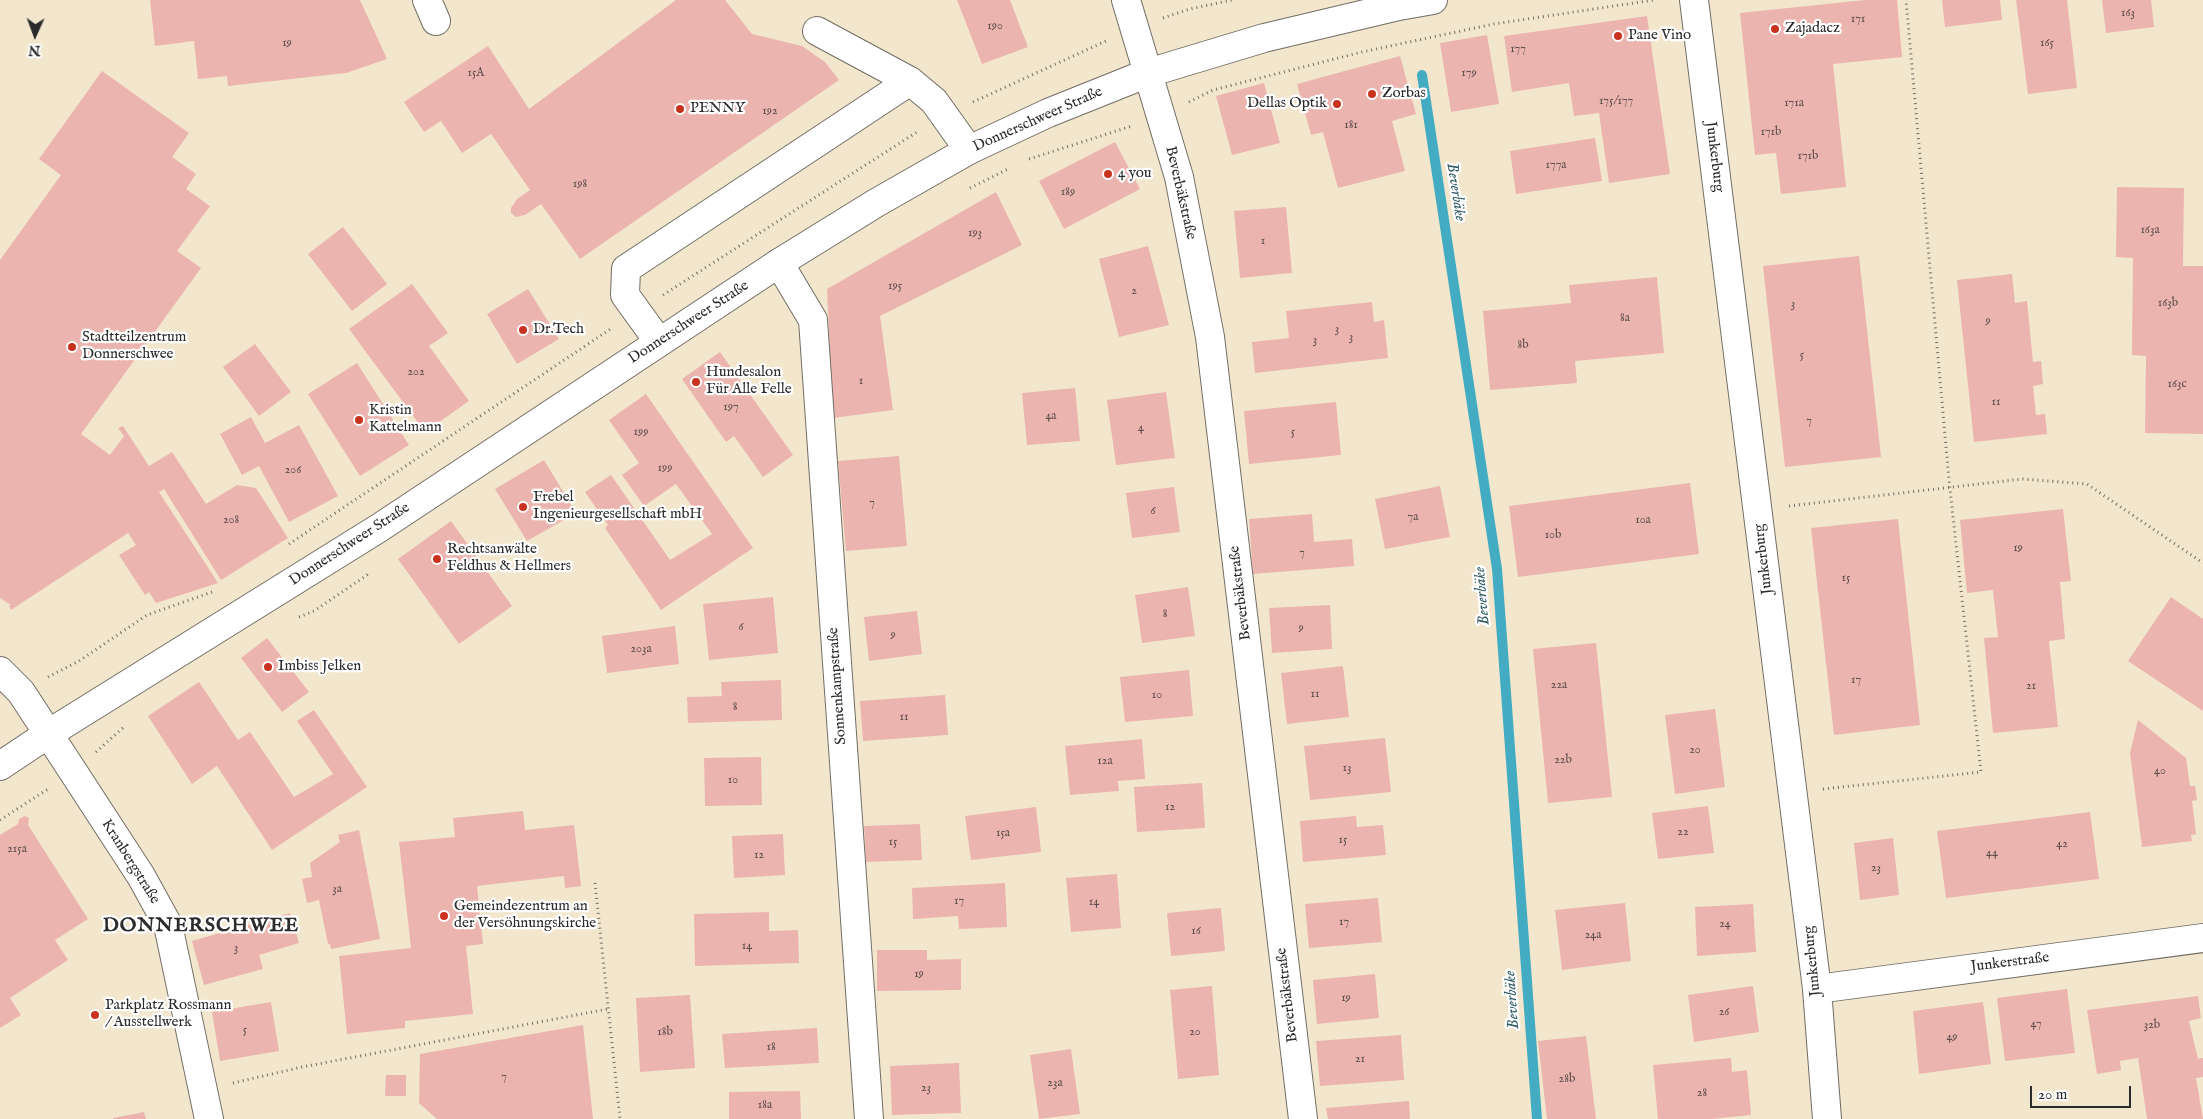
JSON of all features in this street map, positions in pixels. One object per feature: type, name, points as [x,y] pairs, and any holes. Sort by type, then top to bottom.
[{"type":"street","name":"Beverbäkstraße","points":[[1126,0],[1179,177],[1210,337],[1303,1119]]},
{"type":"street","name":"Donnerschweer Straße","points":[[0,766],[48,734],[379,528],[779,263],[876,203],[969,150],[1048,113],[1148,73],[1264,38],[1399,6],[1433,0]]},
{"type":"street","name":"Junkerburg","points":[[1694,0],[1817,988],[1827,1119]]},
{"type":"street","points":[[817,31],[910,81],[934,101],[969,150]]},
{"type":"street","points":[[659,342],[625,295],[626,269],[910,81]]},
{"type":"street","name":"Sonnenkampstraße","points":[[779,263],[813,320],[869,1119]]},
{"type":"street","name":"Kranbergstraße","points":[[0,671],[21,692],[141,876],[168,925],[209,1119]]},
{"type":"street","name":"Junkerstraße","points":[[1817,988],[2203,938]]},
{"type":"path","points":[[1793,792],[1981,772],[1950,487],[1906,0]]},
{"type":"path","points":[[1758,509],[2022,479],[2087,484],[2203,563]]},
{"type":"path","points":[[595,883],[620,1119]]},
{"type":"path","points":[[203,1089],[302,1067],[608,1009]]},
{"type":"building","points":[[150,0],[360,0],[387,59],[346,73],[228,86],[227,76],[198,79],[194,41],[155,46]]},
{"type":"building","points":[[676,0],[725,0],[752,34],[802,46],[825,62],[839,80],[580,259],[541,204],[525,215],[516,217],[511,213],[511,208],[517,199],[530,190],[491,134],[462,153],[441,121],[424,132],[404,102],[488,46],[529,109]]},
{"type":"building","points":[[957,0],[1010,0],[1028,47],[982,64]]},
{"type":"building","points":[[1865,0],[1897,0],[1902,57],[1833,64],[1846,187],[1781,194],[1776,153],[1755,155],[1740,13]]},
{"type":"building","points":[[1942,0],[2000,0],[2002,20],[1945,27]]},
{"type":"building","points":[[2016,0],[2067,0],[2077,88],[2028,94]]},
{"type":"building","points":[[2102,0],[2151,0],[2154,27],[2106,33]]},
{"type":"building","points":[[1647,16],[1670,174],[1609,183],[1599,113],[1574,116],[1569,83],[1512,92],[1504,36]]},
{"type":"building","points":[[1487,35],[1499,104],[1451,112],[1440,43]]},
{"type":"building","points":[[1400,56],[1416,114],[1392,121],[1405,171],[1338,188],[1323,132],[1311,135],[1297,84]]},
{"type":"building","name":"Stadtteilzentrum Donnerschwee","points":[[102,71],[189,133],[172,157],[196,174],[186,189],[210,206],[177,251],[201,268],[81,434],[110,455],[124,436],[118,428],[123,426],[149,466],[172,452],[206,504],[237,485],[256,488],[288,538],[221,580],[164,489],[159,492],[218,583],[156,603],[149,592],[145,595],[119,555],[136,545],[128,533],[11,610],[9,606],[11,605],[0,598],[0,260],[61,175],[39,159]]},
{"type":"building","points":[[1264,83],[1280,143],[1232,155],[1216,96]]},
{"type":"building","points":[[1595,138],[1602,181],[1516,194],[1510,151]]},
{"type":"building","points":[[1115,142],[1140,189],[1064,229],[1039,181]]},
{"type":"building","points":[[2117,187],[2184,188],[2183,266],[2203,266],[2203,434],[2145,433],[2146,356],[2132,355],[2133,258],[2116,257]]},
{"type":"building","points":[[996,192],[1022,245],[880,316],[893,410],[833,418],[827,289]]},
{"type":"building","points":[[1286,207],[1292,273],[1240,278],[1234,211]]},
{"type":"building","points":[[343,227],[387,284],[352,311],[308,254]]},
{"type":"building","points":[[1148,246],[1169,325],[1119,337],[1099,259]]},
{"type":"building","points":[[1859,256],[1881,457],[1785,467],[1763,266]]},
{"type":"building","points":[[2012,274],[2015,303],[2027,301],[2033,362],[2041,361],[2043,384],[2033,386],[2036,415],[2045,414],[2047,434],[1974,442],[1957,280]]},
{"type":"building","points":[[1657,277],[1664,353],[1575,361],[1577,383],[1490,390],[1483,311],[1571,303],[1569,285]]},
{"type":"building","points":[[412,284],[448,333],[429,346],[469,401],[425,432],[349,329]]},
{"type":"building","points":[[528,289],[559,339],[517,364],[487,314]]},
{"type":"building","points":[[1372,302],[1374,322],[1384,320],[1388,358],[1255,373],[1252,342],[1289,338],[1286,311]]},
{"type":"building","points":[[255,344],[291,392],[259,416],[223,367]]},
{"type":"building","points":[[720,352],[793,455],[763,477],[734,436],[726,442],[682,379]]},
{"type":"building","name":"Kristin Kattelmann","points":[[357,363],[409,445],[360,476],[308,394]]},
{"type":"building","points":[[1075,388],[1080,441],[1027,445],[1022,393]]},
{"type":"building","points":[[1166,392],[1175,458],[1116,465],[1107,400]]},
{"type":"building","points":[[646,394],[753,548],[661,610],[605,528],[608,525],[585,492],[611,475],[670,560],[712,534],[676,484],[644,506],[622,475],[639,463],[609,420]]},
{"type":"building","points":[[1336,402],[1341,455],[1249,464],[1244,411]]},
{"type":"building","points":[[251,417],[265,443],[299,425],[338,496],[289,522],[259,466],[242,475],[220,434]]},
{"type":"building","points":[[899,456],[907,546],[846,551],[838,461]]},
{"type":"building","points":[[544,460],[576,513],[527,541],[495,489]]},
{"type":"building","points":[[1690,483],[1699,554],[1518,577],[1509,506]]},
{"type":"building","points":[[1440,486],[1450,537],[1385,549],[1375,499]]},
{"type":"building","points":[[1174,487],[1180,532],[1132,538],[1126,493]]},
{"type":"building","points":[[2063,509],[2071,581],[2060,582],[2065,639],[2049,641],[2058,727],[1993,733],[1984,638],[1998,637],[1993,590],[1967,593],[1960,520]]},
{"type":"building","points":[[1312,514],[1314,542],[1352,539],[1354,566],[1253,574],[1249,519]]},
{"type":"building","points":[[1898,519],[1920,725],[1834,735],[1811,528]]},
{"type":"building","points":[[451,521],[512,606],[459,644],[398,559]]},
{"type":"building","points":[[1188,587],[1195,636],[1142,643],[1135,595]]},
{"type":"building","points":[[773,597],[778,653],[709,660],[703,604]]},
{"type":"building","points":[[2171,597],[2203,619],[2203,711],[2128,661]]},
{"type":"building","points":[[1330,605],[1332,649],[1272,653],[1269,608]]},
{"type":"building","points":[[917,611],[922,654],[869,661],[864,617]]},
{"type":"building","points":[[675,626],[679,664],[607,673],[602,636]]},
{"type":"building","points":[[267,638],[309,692],[282,712],[241,658]]},
{"type":"building","points":[[1596,643],[1612,797],[1548,803],[1533,649]]},
{"type":"building","points":[[1343,666],[1349,717],[1287,724],[1281,673]]},
{"type":"building","points":[[1189,670],[1193,716],[1125,722],[1120,677]]},
{"type":"building","points":[[781,680],[782,720],[688,723],[687,697],[722,696],[721,682]]},
{"type":"building","points":[[199,682],[238,740],[250,732],[294,797],[333,774],[297,721],[314,710],[367,787],[272,850],[217,766],[192,784],[148,716]]},
{"type":"building","points":[[945,695],[948,735],[863,741],[860,701]]},
{"type":"building","points":[[1715,709],[1725,787],[1675,794],[1665,715]]},
{"type":"building","points":[[2138,720],[2186,758],[2190,786],[2195,786],[2197,800],[2192,801],[2196,834],[2191,835],[2192,841],[2142,847],[2130,753]]},
{"type":"building","points":[[1385,738],[1391,792],[1310,800],[1304,746]]},
{"type":"building","points":[[1142,739],[1145,779],[1118,781],[1119,791],[1070,795],[1065,746]]},
{"type":"building","points":[[761,757],[762,805],[705,806],[704,758]]},
{"type":"building","points":[[1202,783],[1205,828],[1137,832],[1134,787]]},
{"type":"building","points":[[1708,806],[1714,853],[1658,859],[1652,813]]},
{"type":"building","points":[[1036,807],[1041,852],[971,860],[965,816]]},
{"type":"building","name":"Gemeindezentrum an der Versöhnungskirche","points":[[523,811],[525,830],[574,825],[581,886],[565,888],[564,876],[477,886],[483,944],[466,946],[473,1014],[405,1021],[405,1028],[347,1034],[339,956],[411,948],[399,842],[455,837],[453,818]]},
{"type":"building","points":[[2090,812],[2099,879],[1946,898],[1937,831]]},
{"type":"building","points":[[25,816],[29,818],[28,825],[88,919],[55,940],[68,960],[10,998],[21,1015],[0,1028],[0,835],[18,824],[19,819]]},
{"type":"building","points":[[1356,816],[1357,827],[1383,825],[1386,855],[1303,862],[1300,821]]},
{"type":"building","points":[[920,824],[922,860],[866,862],[864,826]]},
{"type":"building","points":[[359,830],[380,939],[331,949],[330,944],[328,944],[319,900],[307,903],[302,879],[312,877],[310,863],[340,842],[338,835]]},
{"type":"building","points":[[783,834],[785,875],[734,878],[732,836]]},
{"type":"building","points":[[1893,838],[1899,895],[1860,900],[1854,843]]},
{"type":"building","points":[[1117,874],[1121,928],[1071,932],[1066,878]]},
{"type":"building","points":[[1005,883],[1007,927],[959,929],[958,916],[913,919],[912,888]]},
{"type":"building","points":[[1378,898],[1382,942],[1309,948],[1305,904]]},
{"type":"building","points":[[1625,903],[1631,961],[1562,970],[1555,910]]},
{"type":"building","points":[[1753,904],[1756,952],[1697,956],[1695,907]]},
{"type":"building","points":[[1221,908],[1225,951],[1171,956],[1167,913]]},
{"type":"building","points":[[769,912],[769,931],[798,930],[799,963],[695,966],[694,914]]},
{"type":"building","points":[[290,913],[299,943],[259,955],[263,969],[204,985],[192,941]]},
{"type":"building","points":[[877,950],[927,950],[927,960],[961,959],[961,990],[877,991]]},
{"type":"building","points":[[1375,974],[1379,1018],[1317,1024],[1313,980]]},
{"type":"building","points":[[1212,986],[1219,1075],[1178,1079],[1170,990]]},
{"type":"building","points":[[1753,986],[1759,1032],[1694,1042],[1688,995]]},
{"type":"building","points":[[2067,989],[2075,1053],[2005,1061],[1997,998]]},
{"type":"building","points":[[690,995],[695,1068],[640,1072],[636,998]]},
{"type":"building","points":[[2198,996],[2201,1018],[2189,1021],[2198,1059],[2203,1058],[2203,1077],[2196,1078],[2203,1119],[2147,1119],[2138,1058],[2120,1061],[2121,1070],[2097,1074],[2087,1010]]},
{"type":"building","points":[[271,1002],[279,1051],[220,1061],[212,1012]]},
{"type":"building","points":[[1983,1002],[1991,1064],[1919,1074],[1913,1011]]},
{"type":"building","points":[[583,1025],[593,1119],[437,1119],[419,1103],[420,1054]]},
{"type":"building","points":[[817,1028],[819,1063],[725,1068],[722,1034]]},
{"type":"building","points":[[1401,1035],[1404,1080],[1320,1086],[1316,1041]]},
{"type":"building","points":[[1586,1036],[1596,1119],[1547,1119],[1538,1041]]},
{"type":"building","points":[[1071,1049],[1080,1114],[1039,1119],[1030,1055]]},
{"type":"building","points":[[1731,1058],[1732,1072],[1747,1070],[1751,1115],[1712,1119],[1658,1119],[1653,1065]]},
{"type":"building","points":[[959,1063],[961,1113],[892,1115],[890,1066]]},
{"type":"building","points":[[386,1075],[406,1075],[406,1096],[385,1096]]},
{"type":"building","points":[[800,1091],[801,1119],[729,1119],[729,1092]]},
{"type":"building","points":[[1409,1101],[1410,1119],[1328,1119],[1326,1108]]},
{"type":"building","points":[[144,1112],[146,1119],[113,1119],[113,1118]]},
{"type":"waterway","name":"Beverbäke","points":[[1422,75],[1497,569],[1537,1119]]},
{"type":"place","name":"Zajadacz","points":[[1775,29]]},
{"type":"place","name":"Pane Vino","points":[[1618,36]]},
{"type":"place","name":"Zorbas","points":[[1372,94]]},
{"type":"place","name":"Dellas Optik","points":[[1337,104]]},
{"type":"place","name":"PENNY","points":[[680,109]]},
{"type":"place","name":"4 you","points":[[1108,174]]},
{"type":"place","name":"Dr.Tech","points":[[523,330]]},
{"type":"place","name":"Stadtteilzentrum Donnerschwee","points":[[72,347]]},
{"type":"place","name":"Hundesalon Für Alle Felle","points":[[696,382]]},
{"type":"place","name":"Kristin Kattelmann","points":[[359,420]]},
{"type":"place","name":"Frebel Ingenieurgesellschaft mbH","points":[[523,507]]},
{"type":"place","name":"Rechtsanwälte Feldhus & Hellmers","points":[[437,559]]},
{"type":"place","name":"Imbiss Jelken","points":[[268,667]]},
{"type":"place","name":"Gemeindezentrum an der Versöhnungskirche","points":[[444,916]]},
{"type":"place","name":"Parkplatz Rossmann / Ausstellwerk","points":[[95,1015]]},
{"type":"district","name":"DONNERSCHWEE","points":[[201,927]]}]
